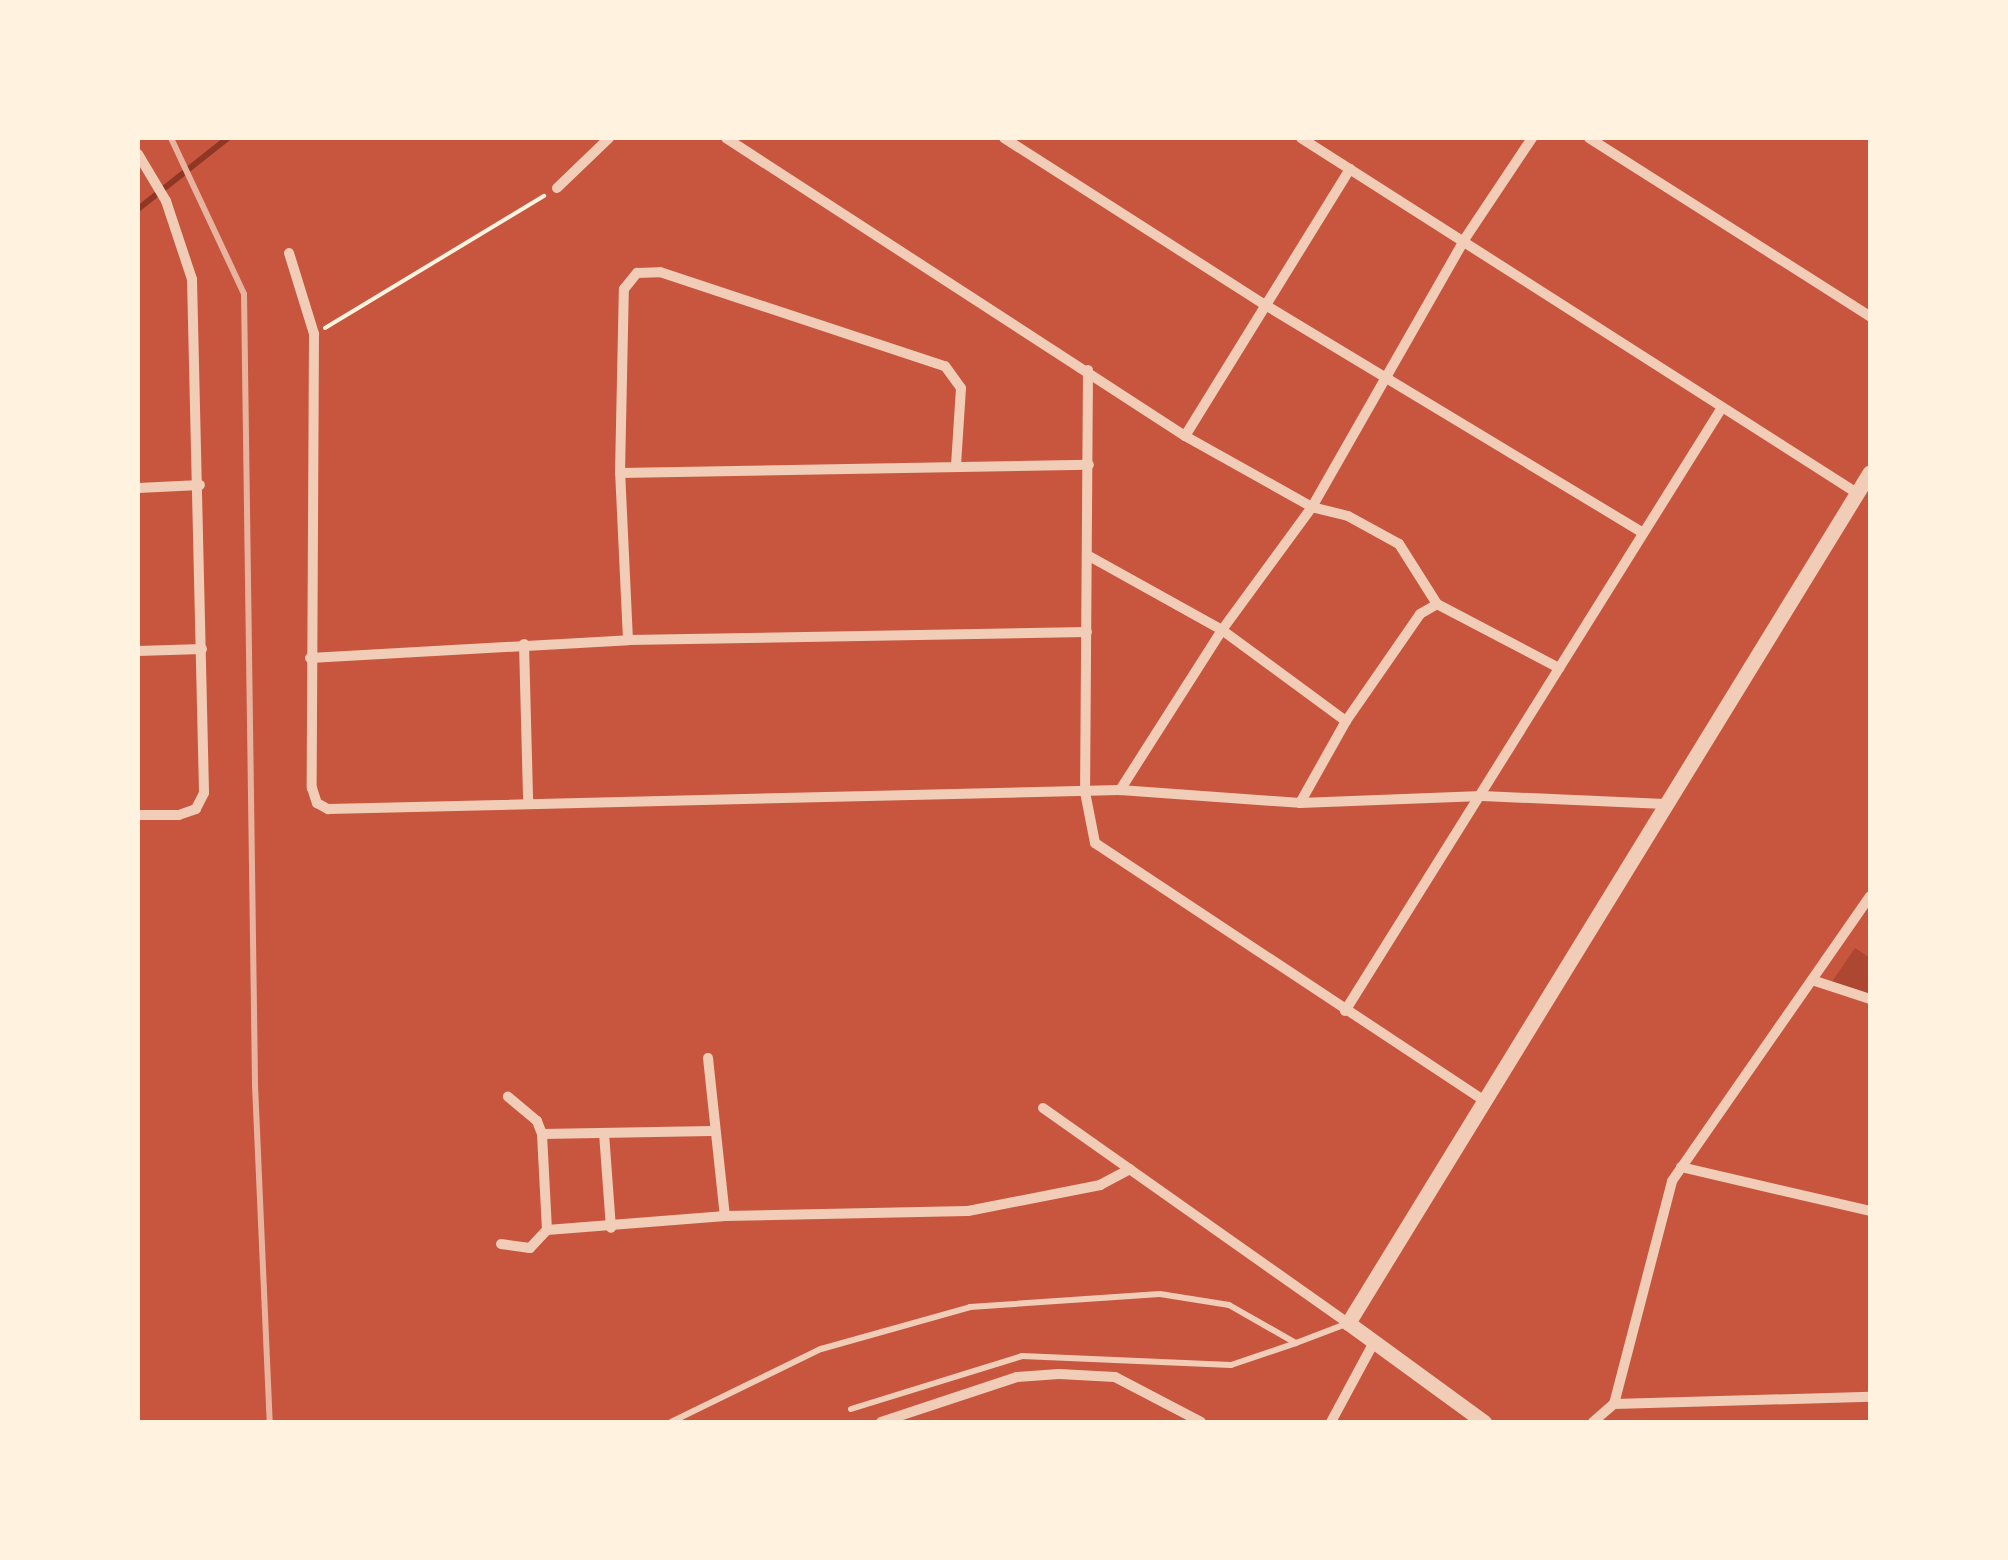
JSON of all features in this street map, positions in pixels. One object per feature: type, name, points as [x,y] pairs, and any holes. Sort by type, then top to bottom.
[{"type":"street","points":[[557,188],[609,138]]},
{"type":"street","points":[[726,138],[1185,436],[1312,507],[1348,516],[1398,544],[1437,604],[1559,668]]},
{"type":"street","points":[[1004,138],[1262,304],[1643,534]]},
{"type":"street","points":[[1301,138],[1857,493]]},
{"type":"street","points":[[1120,790],[1222,630],[1312,507],[1464,240],[1532,138]]},
{"type":"street","points":[[1589,138],[1870,316]]},
{"type":"street","points":[[138,154],[166,201],[192,279],[200,484],[204,793],[196,809],[179,815],[138,815]]},
{"type":"street","points":[[1185,436],[1262,304],[1350,169]]},
{"type":"street","points":[[289,253],[314,334],[310,658],[317,804],[328,809],[528,801],[1120,790],[1300,804],[1482,796],[1666,804]]},
{"type":"street","points":[[628,640],[620,474],[624,289],[637,274],[660,272],[944,366],[961,388],[956,466]]},
{"type":"street","points":[[1088,370],[1085,792],[1096,843],[1111,858],[1482,1099]]},
{"type":"street","points":[[1345,1011],[1721,409]]},
{"type":"street","points":[[620,474],[1090,465]]},
{"type":"street","points":[[1348,1323],[1870,472]]},
{"type":"street","points":[[138,488],[200,484]]},
{"type":"street","points":[[1089,556],[1222,630],[1346,720]]},
{"type":"street","points":[[1300,804],[1346,720],[1420,614],[1437,604]]},
{"type":"street","points":[[310,658],[628,640],[1086,632]]},
{"type":"street","points":[[524,644],[528,801]]},
{"type":"street","points":[[138,651],[202,650]]},
{"type":"street","points":[[1593,1422],[1614,1404],[1664,1200],[1681,1167],[1859,918],[1870,896]]},
{"type":"street","points":[[1859,918],[1870,926]]},
{"type":"street","points":[[1815,981],[1870,999]]},
{"type":"street","points":[[708,1058],[712,1131],[724,1216]]},
{"type":"street","points":[[508,1098],[537,1121],[542,1134],[547,1230]]},
{"type":"street","points":[[1043,1108],[1484,1422]]},
{"type":"street","points":[[542,1134],[712,1131]]},
{"type":"street","points":[[604,1133],[611,1228]]},
{"type":"street","points":[[1681,1167],[1870,1211]]},
{"type":"street","points":[[501,1244],[530,1248],[547,1230],[611,1228],[724,1216],[968,1211],[1100,1186],[1130,1169]]},
{"type":"street","points":[[1331,1422],[1373,1344]]},
{"type":"street","points":[[881,1422],[1017,1377],[1059,1374],[1115,1377],[1201,1422]]},
{"type":"street","points":[[1614,1404],[1870,1397]]},
{"type":"lane","points":[[671,1422],[821,1349],[970,1307],[1160,1294],[1228,1305],[1296,1343]]},
{"type":"lane","points":[[851,1409],[1022,1356],[1231,1365],[1348,1323]]},
{"type":"path","points":[[314,334],[557,188]]},
{"type":"shaded area","points":[[1855,948],[1870,958],[1870,994],[1831,983]]},
{"type":"waterway","points":[[138,209],[228,138]]},
{"type":"railway","points":[[171,138],[244,294],[255,1085],[270,1422]]}]
